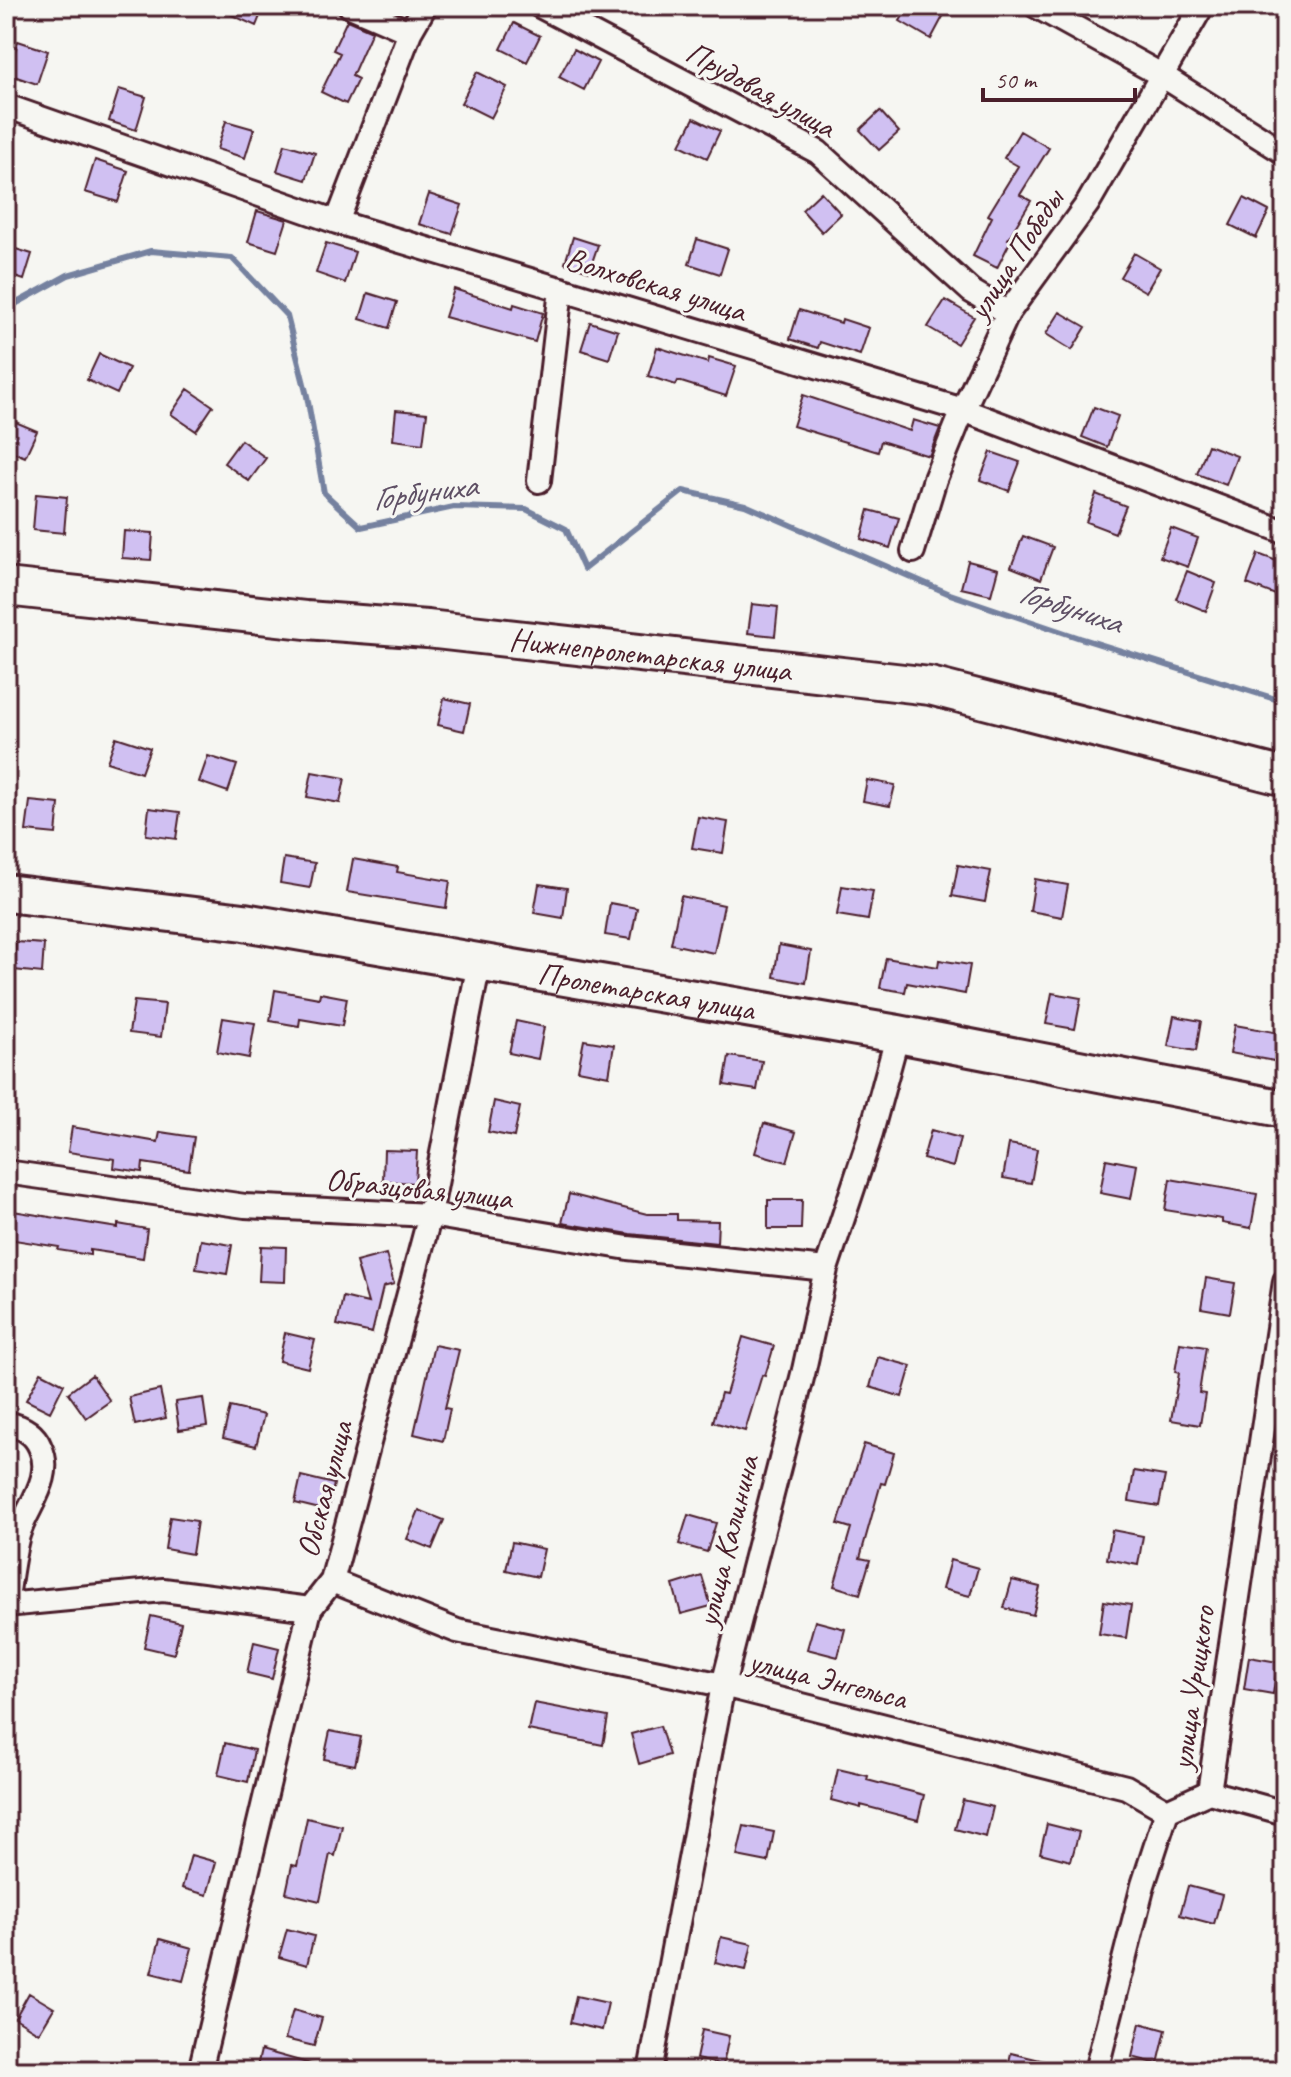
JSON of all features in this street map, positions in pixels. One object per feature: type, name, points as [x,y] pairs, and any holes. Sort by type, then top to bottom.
[{"type":"main road","name":"Нижнепролетарская улица","points":[[6,587],[306,620],[427,629],[930,686],[1285,777]]},
{"type":"main road","name":"Пролетарская улица","points":[[6,893],[244,922],[898,1034],[1285,1109]]},
{"type":"street","points":[[350,6],[410,32]]},
{"type":"street","points":[[337,222],[410,32],[425,6]]},
{"type":"street","name":"Прудовая улица","points":[[540,6],[818,152],[971,291],[1008,313]]},
{"type":"street","points":[[1036,6],[1163,76],[1285,153]]},
{"type":"street","name":"улица Победы","points":[[913,551],[935,479],[1008,313],[1088,203],[1202,6]]},
{"type":"street","name":"Волховская улица","points":[[6,106],[337,222],[963,410],[1285,532]]},
{"type":"street","points":[[539,481],[561,289]]},
{"type":"street","name":"Обская улица","points":[[200,2071],[310,1609],[332,1581],[430,1215],[479,963]]},
{"type":"street","name":"улица Калинина","points":[[650,2071],[723,1685],[804,1370],[826,1269],[869,1140],[898,1034]]},
{"type":"street","name":"Образцовая улица","points":[[6,1172],[245,1206],[430,1215],[628,1248],[826,1269]]},
{"type":"street","name":"улица Урицкого","points":[[1096,2071],[1143,1885],[1167,1811],[1209,1792],[1285,1281]]},
{"type":"street","points":[[6,1423],[35,1436],[43,1453],[46,1473],[18,1535],[6,1604],[163,1590],[310,1609]]},
{"type":"street","name":"улица Энгельса","points":[[332,1581],[457,1631],[723,1685],[1126,1787],[1167,1811]]},
{"type":"street","points":[[1209,1792],[1285,1813]]},
{"type":"building","points":[[212,6],[264,6],[256,26]]},
{"type":"building","points":[[909,6],[937,6],[946,11],[931,39],[900,21]]},
{"type":"building","points":[[347,20],[372,31],[352,76],[358,79],[346,104],[321,92],[340,53],[333,50]]},
{"type":"building","points":[[514,23],[540,36],[527,62],[501,49]]},
{"type":"building","points":[[18,41],[48,51],[37,84],[8,74]]},
{"type":"building","points":[[574,49],[598,62],[584,90],[559,77]]},
{"type":"building","points":[[477,72],[507,87],[491,118],[461,103]]},
{"type":"building","points":[[119,89],[146,97],[136,130],[109,121]]},
{"type":"building","points":[[880,111],[899,132],[879,150],[860,130]]},
{"type":"building","points":[[694,118],[720,131],[707,158],[680,145]]},
{"type":"building","points":[[226,121],[254,129],[245,158],[217,149]]},
{"type":"building","points":[[1020,131],[1049,148],[1020,195],[1031,201],[1008,239],[1011,240],[997,268],[973,256],[992,217],[988,215],[1018,166],[1004,158]]},
{"type":"building","points":[[285,144],[315,153],[306,180],[277,171]]},
{"type":"building","points":[[95,160],[128,171],[118,202],[85,192]]},
{"type":"building","points":[[821,192],[841,214],[822,232],[802,210]]},
{"type":"building","points":[[429,194],[462,205],[452,234],[419,224]]},
{"type":"building","points":[[1244,198],[1269,211],[1256,238],[1230,225]]},
{"type":"building","points":[[257,211],[287,220],[277,251],[248,242]]},
{"type":"building","points":[[573,237],[598,245],[589,271],[565,263]]},
{"type":"building","points":[[697,239],[728,249],[720,274],[689,264]]},
{"type":"building","points":[[326,243],[355,252],[345,283],[316,273]]},
{"type":"building","points":[[6,246],[32,254],[24,280],[6,274]]},
{"type":"building","points":[[1134,253],[1160,268],[1146,292],[1120,277]]},
{"type":"building","points":[[454,289],[513,308],[514,304],[543,313],[535,342],[445,317]]},
{"type":"building","points":[[368,293],[397,302],[389,328],[360,319]]},
{"type":"building","points":[[945,300],[974,317],[957,344],[928,327]]},
{"type":"building","points":[[799,310],[869,328],[860,355],[820,342],[818,348],[790,339]]},
{"type":"building","points":[[1060,312],[1086,327],[1072,350],[1046,334]]},
{"type":"building","points":[[590,322],[618,331],[609,359],[581,350]]},
{"type":"building","points":[[657,347],[708,363],[709,358],[736,366],[726,396],[678,381],[676,385],[648,376]]},
{"type":"building","points":[[99,354],[129,368],[117,394],[87,380]]},
{"type":"building","points":[[188,389],[213,406],[196,431],[171,414]]},
{"type":"building","points":[[803,395],[910,431],[913,420],[940,428],[929,456],[881,441],[878,452],[793,426]]},
{"type":"building","points":[[1094,407],[1118,416],[1107,447],[1082,437]]},
{"type":"building","points":[[396,410],[427,413],[423,444],[393,440]]},
{"type":"building","points":[[6,418],[37,431],[25,457],[6,449]]},
{"type":"building","points":[[241,440],[266,458],[249,481],[224,463]]},
{"type":"building","points":[[1208,445],[1237,456],[1226,485],[1197,474]]},
{"type":"building","points":[[991,452],[1020,462],[1009,491],[980,480]]},
{"type":"building","points":[[36,494],[67,497],[64,533],[33,530]]},
{"type":"building","points":[[1096,494],[1126,506],[1115,533],[1086,522]]},
{"type":"building","points":[[869,510],[899,518],[890,548],[861,539]]},
{"type":"building","points":[[1171,528],[1198,538],[1188,567],[1160,557]]},
{"type":"building","points":[[124,531],[153,533],[151,560],[122,558]]},
{"type":"building","points":[[1023,536],[1053,547],[1041,579],[1011,567]]},
{"type":"building","points":[[1258,554],[1285,564],[1285,576],[1278,596],[1247,584]]},
{"type":"building","points":[[968,561],[998,569],[991,595],[961,588]]},
{"type":"building","points":[[1187,571],[1216,583],[1206,611],[1176,599]]},
{"type":"building","points":[[752,604],[778,607],[775,636],[748,633]]},
{"type":"building","points":[[444,698],[470,704],[464,731],[438,725]]},
{"type":"building","points":[[116,737],[150,748],[141,773],[107,762]]},
{"type":"building","points":[[208,756],[237,765],[228,792],[199,782]]},
{"type":"building","points":[[312,772],[345,778],[340,803],[307,797]]},
{"type":"building","points":[[867,780],[895,785],[890,806],[863,801]]},
{"type":"building","points":[[30,801],[59,804],[56,834],[26,831]]},
{"type":"building","points":[[149,808],[180,812],[176,839],[146,835]]},
{"type":"building","points":[[698,817],[728,822],[723,853],[692,848]]},
{"type":"building","points":[[284,858],[315,863],[310,888],[280,883]]},
{"type":"building","points":[[353,859],[398,867],[397,872],[450,881],[446,908],[347,892]]},
{"type":"building","points":[[958,865],[991,871],[985,902],[952,896]]},
{"type":"building","points":[[1035,879],[1068,885],[1062,917],[1030,911]]},
{"type":"building","points":[[539,884],[567,888],[563,918],[534,913]]},
{"type":"building","points":[[842,886],[873,891],[868,920],[837,915]]},
{"type":"building","points":[[681,896],[724,905],[714,953],[671,944]]},
{"type":"building","points":[[610,903],[637,908],[631,939],[605,935]]},
{"type":"building","points":[[16,942],[44,944],[42,973],[14,970]]},
{"type":"building","points":[[779,945],[811,951],[806,983],[774,977]]},
{"type":"building","points":[[886,958],[938,967],[939,960],[970,965],[965,994],[907,983],[905,992],[880,988]]},
{"type":"building","points":[[275,990],[319,998],[320,993],[347,998],[342,1026],[300,1019],[299,1026],[270,1021]]},
{"type":"building","points":[[1052,993],[1081,998],[1075,1029],[1046,1024]]},
{"type":"building","points":[[134,1001],[165,1004],[161,1037],[129,1033]]},
{"type":"building","points":[[1174,1016],[1201,1021],[1196,1051],[1168,1046]]},
{"type":"building","points":[[223,1018],[255,1023],[249,1058],[217,1052]]},
{"type":"building","points":[[516,1021],[544,1027],[538,1059],[509,1053]]},
{"type":"building","points":[[1235,1025],[1285,1034],[1285,1063],[1230,1053]]},
{"type":"building","points":[[584,1040],[614,1045],[609,1076],[578,1070]]},
{"type":"building","points":[[729,1056],[762,1061],[757,1090],[724,1085]]},
{"type":"building","points":[[494,1101],[520,1107],[514,1137],[488,1132]]},
{"type":"building","points":[[764,1123],[796,1132],[787,1162],[755,1153]]},
{"type":"building","points":[[72,1127],[158,1142],[160,1132],[194,1137],[189,1170],[143,1163],[142,1172],[114,1168],[115,1159],[68,1152]]},
{"type":"building","points":[[931,1130],[960,1138],[953,1167],[923,1159]]},
{"type":"building","points":[[1009,1144],[1037,1149],[1031,1183],[1003,1178]]},
{"type":"building","points":[[384,1150],[417,1151],[415,1183],[383,1181]]},
{"type":"building","points":[[1106,1159],[1137,1165],[1131,1199],[1100,1193]]},
{"type":"building","points":[[1170,1179],[1257,1194],[1251,1228],[1222,1223],[1222,1219],[1165,1210]]},
{"type":"building","points":[[569,1194],[647,1214],[677,1214],[677,1220],[718,1221],[717,1243],[562,1223]]},
{"type":"building","points":[[768,1200],[802,1200],[801,1229],[768,1229]]},
{"type":"building","points":[[13,1211],[118,1228],[118,1224],[147,1229],[143,1258],[90,1250],[90,1255],[8,1239]]},
{"type":"building","points":[[201,1240],[232,1245],[227,1274],[196,1269]]},
{"type":"building","points":[[261,1246],[286,1247],[285,1282],[259,1281]]},
{"type":"building","points":[[386,1254],[394,1284],[383,1287],[372,1333],[337,1325],[343,1297],[368,1303],[356,1262]]},
{"type":"building","points":[[1206,1278],[1235,1283],[1230,1313],[1201,1308]]},
{"type":"building","points":[[285,1333],[315,1340],[308,1368],[279,1361]]},
{"type":"building","points":[[743,1337],[774,1346],[745,1431],[713,1422],[721,1393],[726,1394]]},
{"type":"building","points":[[1180,1343],[1206,1347],[1199,1393],[1205,1394],[1200,1425],[1171,1420],[1179,1373],[1175,1372]]},
{"type":"building","points":[[434,1345],[459,1350],[445,1408],[450,1409],[443,1441],[414,1434]]},
{"type":"building","points":[[878,1357],[911,1366],[902,1397],[870,1387]]},
{"type":"building","points":[[41,1372],[64,1384],[50,1412],[26,1400]]},
{"type":"building","points":[[92,1375],[110,1401],[86,1418],[68,1393]]},
{"type":"building","points":[[160,1390],[166,1418],[135,1425],[129,1397]]},
{"type":"building","points":[[203,1398],[207,1426],[179,1430],[175,1402]]},
{"type":"building","points":[[230,1407],[264,1415],[256,1446],[223,1438]]},
{"type":"building","points":[[864,1444],[894,1453],[885,1484],[881,1483],[860,1558],[870,1560],[860,1594],[834,1586],[851,1528],[838,1524]]},
{"type":"building","points":[[1134,1471],[1165,1476],[1159,1506],[1129,1501]]},
{"type":"building","points":[[301,1476],[334,1484],[328,1511],[295,1503]]},
{"type":"building","points":[[419,1510],[444,1520],[432,1549],[407,1539]]},
{"type":"building","points":[[688,1515],[716,1523],[707,1552],[679,1544]]},
{"type":"building","points":[[170,1517],[197,1521],[192,1554],[165,1549]]},
{"type":"building","points":[[1112,1530],[1143,1536],[1138,1565],[1107,1559]]},
{"type":"building","points":[[512,1542],[544,1549],[538,1577],[506,1570]]},
{"type":"building","points":[[950,1560],[978,1568],[970,1596],[942,1589]]},
{"type":"building","points":[[702,1576],[711,1606],[681,1614],[673,1585]]},
{"type":"building","points":[[1012,1580],[1040,1587],[1033,1615],[1004,1608]]},
{"type":"building","points":[[1104,1601],[1131,1605],[1126,1638],[1099,1634]]},
{"type":"building","points":[[151,1616],[181,1623],[174,1654],[144,1647]]},
{"type":"building","points":[[815,1621],[845,1629],[838,1657],[807,1649]]},
{"type":"building","points":[[254,1642],[279,1648],[272,1679],[247,1673]]},
{"type":"building","points":[[1249,1657],[1278,1662],[1273,1694],[1244,1689]]},
{"type":"building","points":[[534,1703],[608,1717],[603,1745],[528,1730]]},
{"type":"building","points":[[660,1726],[669,1755],[639,1764],[631,1734]]},
{"type":"building","points":[[330,1731],[361,1737],[355,1765],[324,1759]]},
{"type":"building","points":[[225,1743],[254,1750],[248,1782],[218,1775]]},
{"type":"building","points":[[838,1769],[924,1795],[918,1820],[831,1800]]},
{"type":"building","points":[[963,1800],[993,1807],[986,1837],[955,1829]]},
{"type":"building","points":[[307,1818],[342,1826],[335,1856],[330,1854],[320,1901],[286,1893],[292,1865],[297,1866]]},
{"type":"building","points":[[1047,1824],[1079,1832],[1071,1861],[1040,1853]]},
{"type":"building","points":[[744,1826],[774,1832],[768,1862],[737,1856]]},
{"type":"building","points":[[191,1855],[216,1862],[207,1895],[182,1888]]},
{"type":"building","points":[[1188,1886],[1222,1895],[1214,1924],[1180,1915]]},
{"type":"building","points":[[287,1929],[314,1936],[307,1965],[279,1957]]},
{"type":"building","points":[[721,1937],[752,1944],[746,1970],[715,1963]]},
{"type":"building","points":[[160,1939],[192,1948],[183,1981],[151,1973]]},
{"type":"building","points":[[29,1993],[54,2008],[39,2033],[15,2018]]},
{"type":"building","points":[[576,1996],[608,2003],[602,2030],[570,2023]]},
{"type":"building","points":[[293,2010],[322,2018],[314,2046],[285,2039]]},
{"type":"building","points":[[1140,2023],[1166,2030],[1158,2064],[1132,2057]]},
{"type":"building","points":[[702,2030],[729,2036],[723,2065],[696,2059]]},
{"type":"building","points":[[261,2050],[318,2066],[317,2071],[256,2071]]},
{"type":"building","points":[[1011,2053],[1061,2065],[1060,2071],[1007,2071]]},
{"type":"waterway","name":"Горбуниха","points":[[6,309],[68,275],[151,251],[232,258],[287,316],[307,396],[324,493],[361,527],[454,507],[526,509],[566,529],[584,569],[683,491],[745,505],[950,594],[1285,702]]}]
